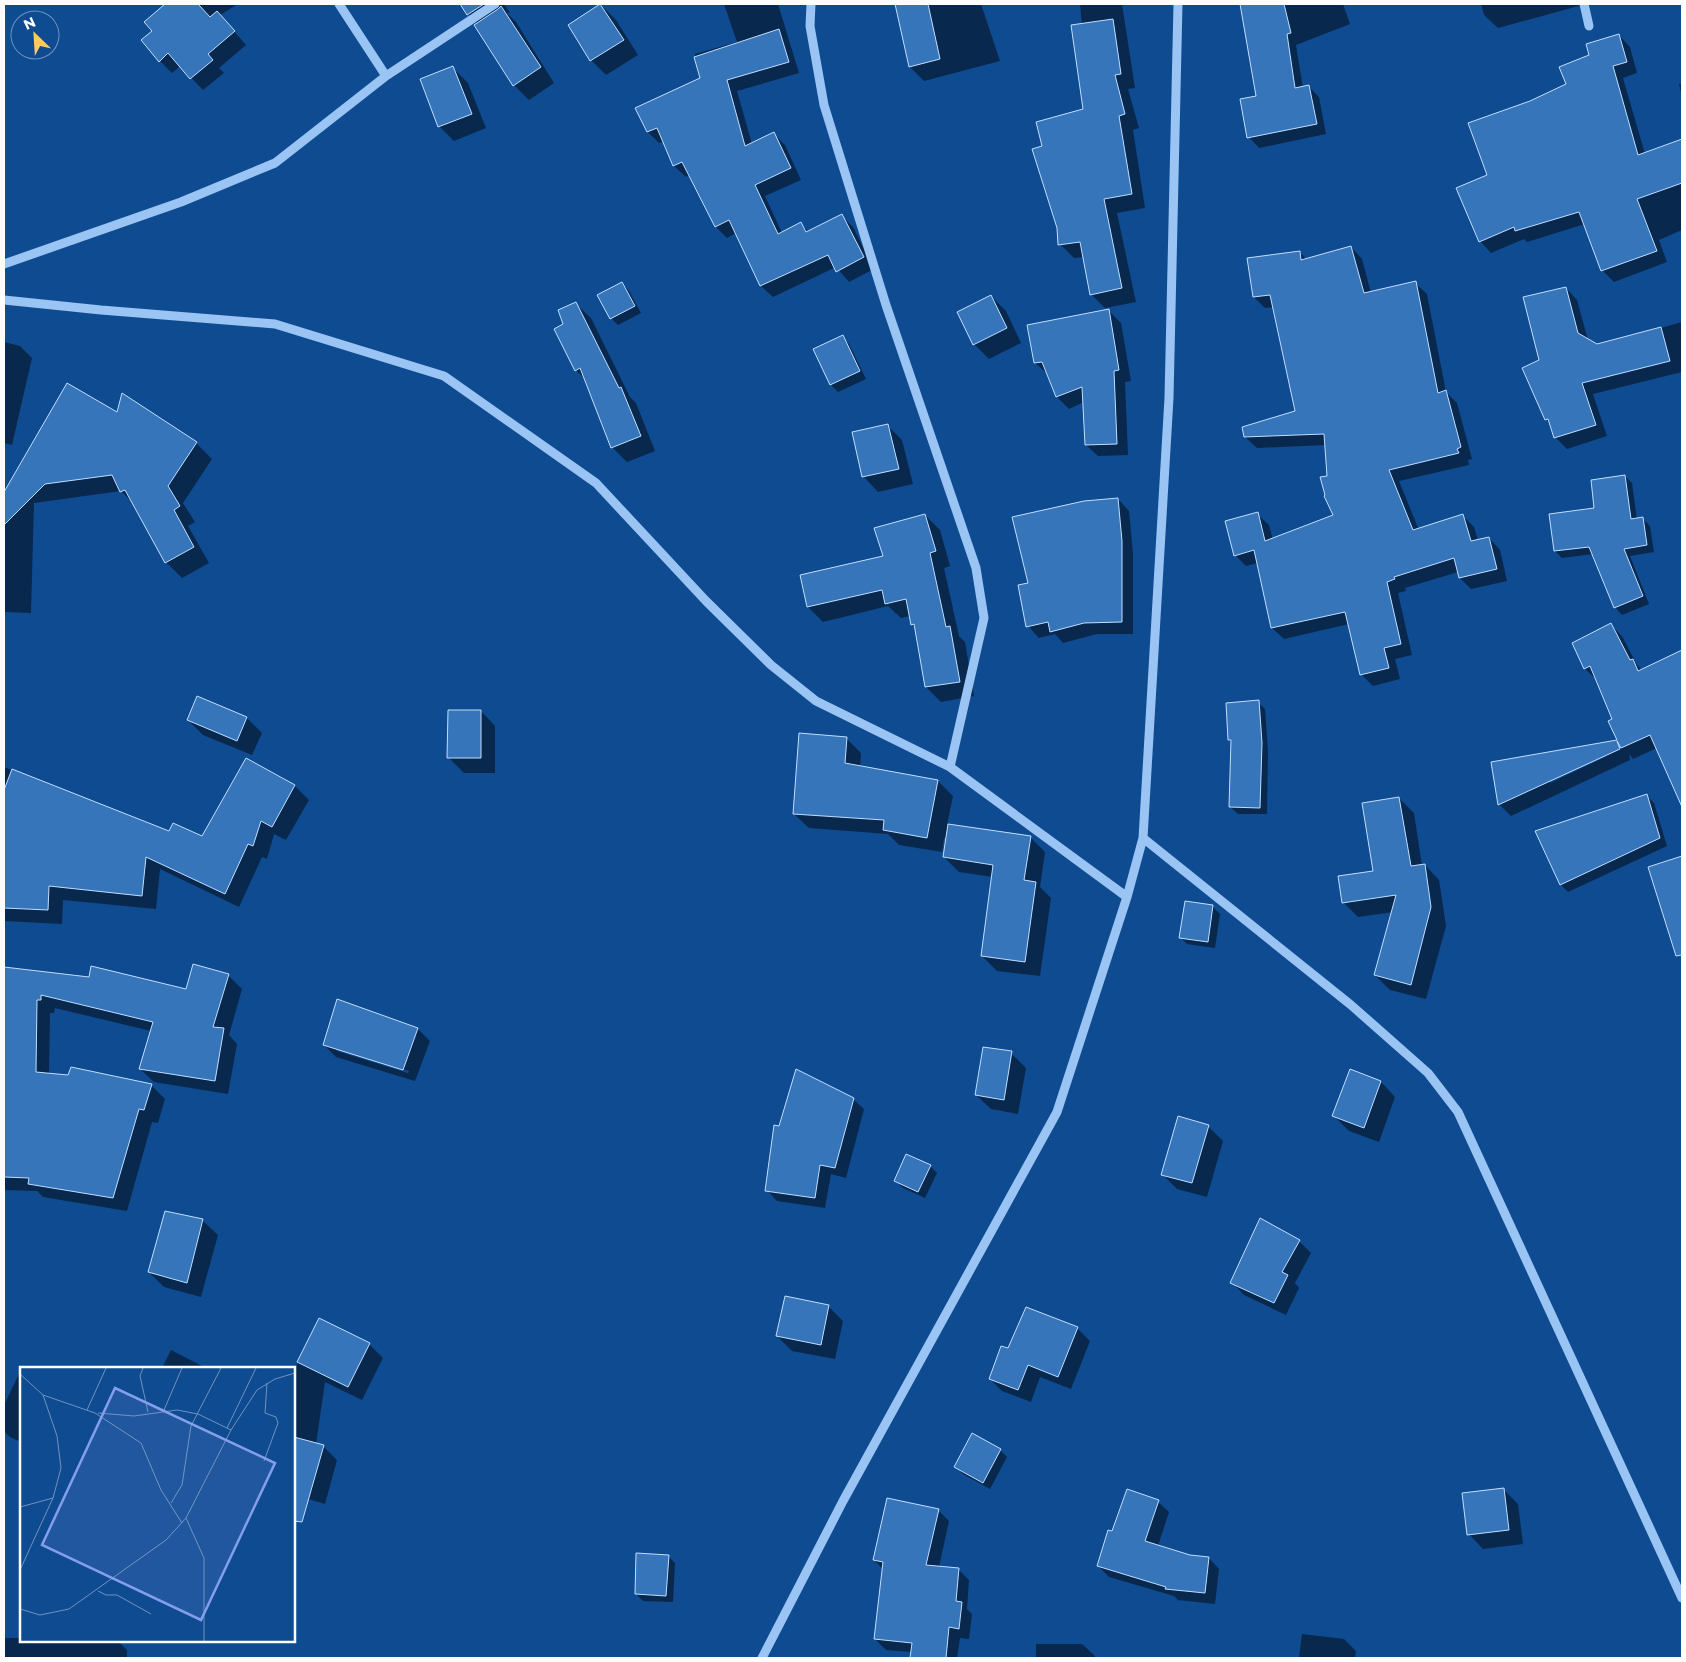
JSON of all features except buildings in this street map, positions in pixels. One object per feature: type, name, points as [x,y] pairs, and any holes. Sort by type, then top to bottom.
[{"type":"street","points":[[339,4],[386,76]]},
{"type":"street","points":[[4,264],[181,202],[275,163],[386,76],[494,4]]},
{"type":"street","points":[[811,4],[810,26],[824,105],[886,305],[973,558],[978,578],[984,618],[950,767]]},
{"type":"street","points":[[762,1658],[843,1501],[1057,1112],[1127,897],[1143,838],[1169,398],[1178,4]]},
{"type":"street","points":[[1584,4],[1589,26]]},
{"type":"street","points":[[4,300],[275,324],[444,376],[596,482],[706,601],[771,665],[816,701],[950,767],[1127,897]]},
{"type":"street","points":[[1143,838],[1351,1005],[1428,1073],[1458,1112],[1682,1598]]}]
